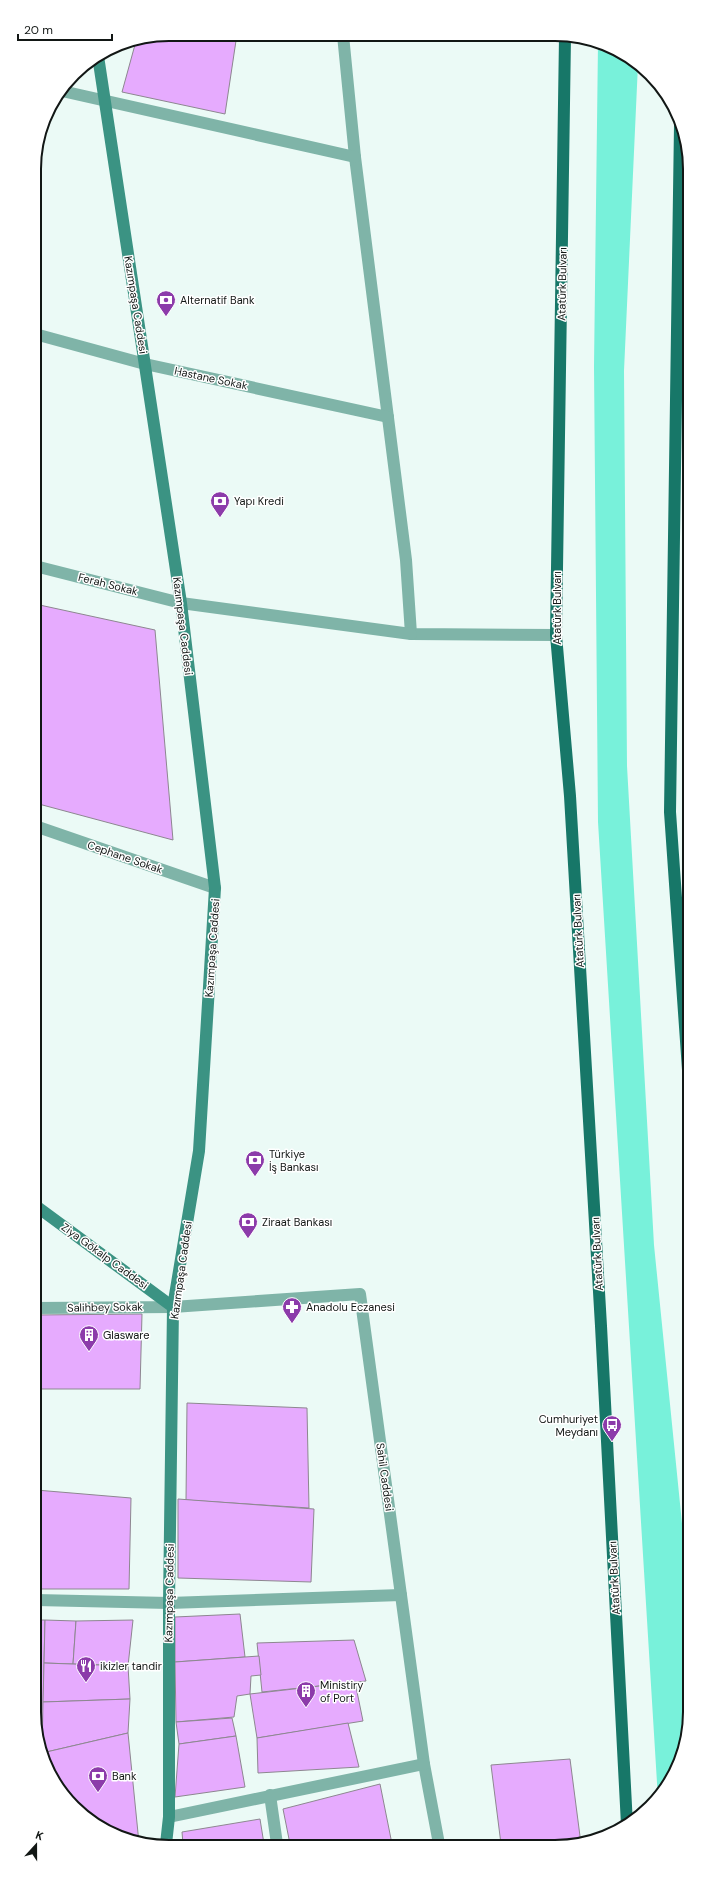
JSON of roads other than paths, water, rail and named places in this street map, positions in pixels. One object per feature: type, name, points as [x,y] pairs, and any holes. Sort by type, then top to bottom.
[{"type":"main road","name":"Atatürk Bulvarı","points":[[565,41],[556,635],[570,796],[601,1326],[627,1818]]},
{"type":"main road","name":"Kazımpaşa Caddesi","points":[[99,62],[181,603],[216,888],[199,1151],[174,1307],[169,1603],[169,1817],[166,1840]]},
{"type":"main road","points":[[680,140],[670,812],[683,998]]},
{"type":"main road","name":"Ziya Gökalp Caddesi","points":[[41,1210],[174,1307]]},
{"type":"street","points":[[343,41],[355,157],[406,560],[411,634]]},
{"type":"street","points":[[67,92],[355,157]]},
{"type":"street","name":"Hastane Sokak","points":[[41,336],[145,364],[388,417]]},
{"type":"street","name":"Ferah Sokak","points":[[41,568],[181,603],[411,634],[556,635]]},
{"type":"street","name":"Cephane Sokak","points":[[41,828],[216,888]]},
{"type":"street","name":"Sahil Caddesi","points":[[174,1307],[360,1294],[424,1764],[438,1840]]},
{"type":"street","name":"Salihbey Sokak","points":[[41,1308],[174,1307]]},
{"type":"street","points":[[41,1600],[169,1603],[401,1595]]},
{"type":"street","points":[[169,1817],[424,1764]]},
{"type":"street","points":[[270,1795],[276,1840]]},
{"type":"place","name":"Alternatif Bank","points":[[166,317]]},
{"type":"place","name":"Yapı Kredi","points":[[220,518]]},
{"type":"place","name":"Türkiye İş Bankası","points":[[255,1177]]},
{"type":"place","name":"Ziraat Bankası","points":[[248,1239]]},
{"type":"place","name":"Anadolu Eczanesi","points":[[292,1324]]},
{"type":"place","name":"Glasware","points":[[89,1352]]},
{"type":"place","name":"Cumhuriyet Meydanı","points":[[612,1442]]},
{"type":"place","name":"ikizler tandir","points":[[86,1683]]},
{"type":"place","name":"Ministiry of Port","points":[[306,1708]]},
{"type":"place","name":"Bank","points":[[98,1793]]}]
